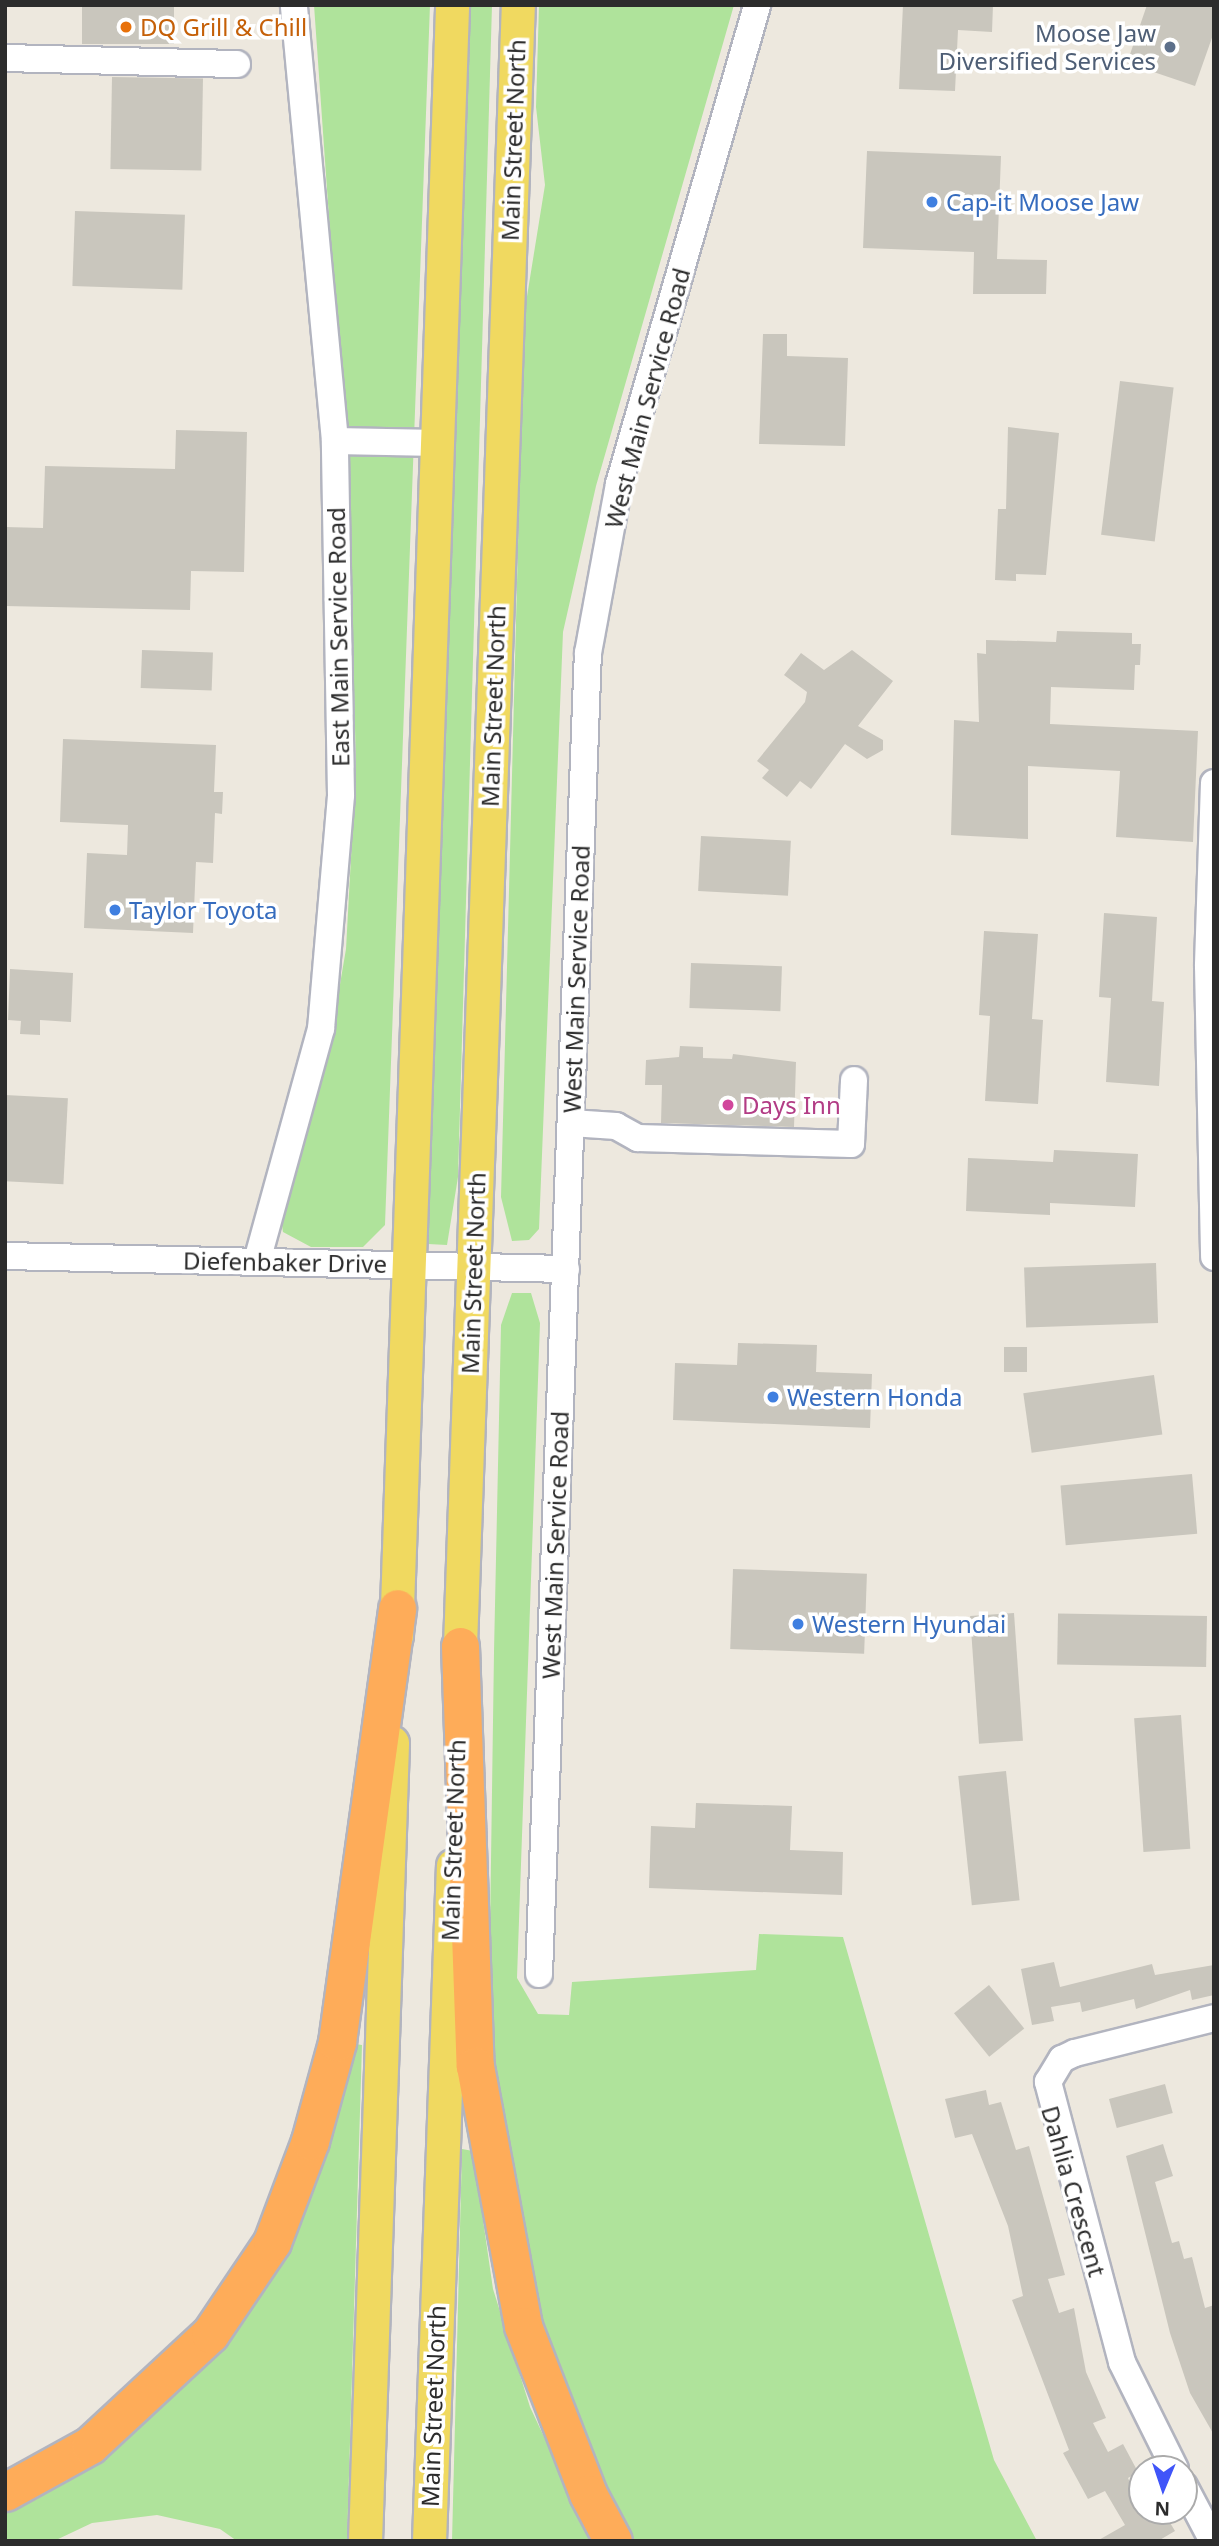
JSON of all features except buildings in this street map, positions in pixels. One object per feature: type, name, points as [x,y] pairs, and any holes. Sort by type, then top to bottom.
[{"type":"highway","points":[[5,2491],[90,2445],[211,2334],[272,2242],[310,2141],[337,2042],[397,1608]]},
{"type":"highway","points":[[460,1646],[475,2066],[523,2326],[587,2494],[613,2541]]},
{"type":"main road","points":[[365,2541],[452,5]]},
{"type":"main road","name":"Main Street North","points":[[429,2541],[518,5]]},
{"type":"street","name":"East Main Service Road","points":[[257,1261],[321,1029],[341,795],[335,442],[295,5]]},
{"type":"street","name":"West Main Service Road","points":[[540,1974],[588,653],[619,484],[757,5]]},
{"type":"street","points":[[5,58],[237,64]]},
{"type":"street","points":[[335,442],[438,443]]},
{"type":"street","points":[[1214,783],[1214,1256]]},
{"type":"street","points":[[571,1123],[616,1126],[638,1138],[850,1144],[854,1080]]},
{"type":"street","name":"Diefenbaker Drive","points":[[5,1256],[566,1269]]},
{"type":"street","name":"Dahlia Crescent","points":[[1168,2455],[1122,2362],[1048,2082],[1052,2070],[1075,2053],[1214,2018]]},
{"type":"street","points":[[1198,2513],[1213,2541]]},
{"type":"green space","points":[[314,5],[430,5],[385,1225],[363,1247],[311,1247],[283,1232],[279,1206],[329,1049],[346,949],[356,766],[349,500]]},
{"type":"green space","points":[[469,5],[492,5],[458,1177],[447,1245],[428,1244]]},
{"type":"green space","points":[[539,5],[734,5],[596,486],[563,632],[539,1229],[529,1240],[512,1241],[501,1197],[524,315],[545,185],[536,107]]},
{"type":"green space","points":[[512,1293],[531,1293],[540,1323],[517,1978],[538,2014],[569,2015],[572,1982],[756,1970],[759,1934],[843,1937],[994,2460],[1037,2541],[631,2541],[602,2489],[540,2332],[497,2118],[489,1999],[494,1652],[501,1325]]},
{"type":"green space","points":[[348,2043],[362,2045],[347,2541],[237,2541],[220,2529],[157,2515],[92,2523],[54,2541],[5,2541],[5,2504],[88,2458],[170,2397],[238,2320],[278,2263],[321,2164]]},
{"type":"green space","points":[[462,2149],[473,2151],[493,2289],[530,2407],[593,2541],[452,2541]]},
{"type":"place","name":"DQ Grill & Chill","points":[[126,27]]},
{"type":"place","name":"Moose Jaw Diversified Services","points":[[1170,47]]},
{"type":"place","name":"Cap-it Moose Jaw","points":[[932,202]]},
{"type":"place","name":"Taylor Toyota","points":[[115,910]]},
{"type":"place","name":"Days Inn","points":[[728,1105]]},
{"type":"place","name":"Western Honda","points":[[773,1397]]},
{"type":"place","name":"Western Hyundai","points":[[798,1624]]}]
